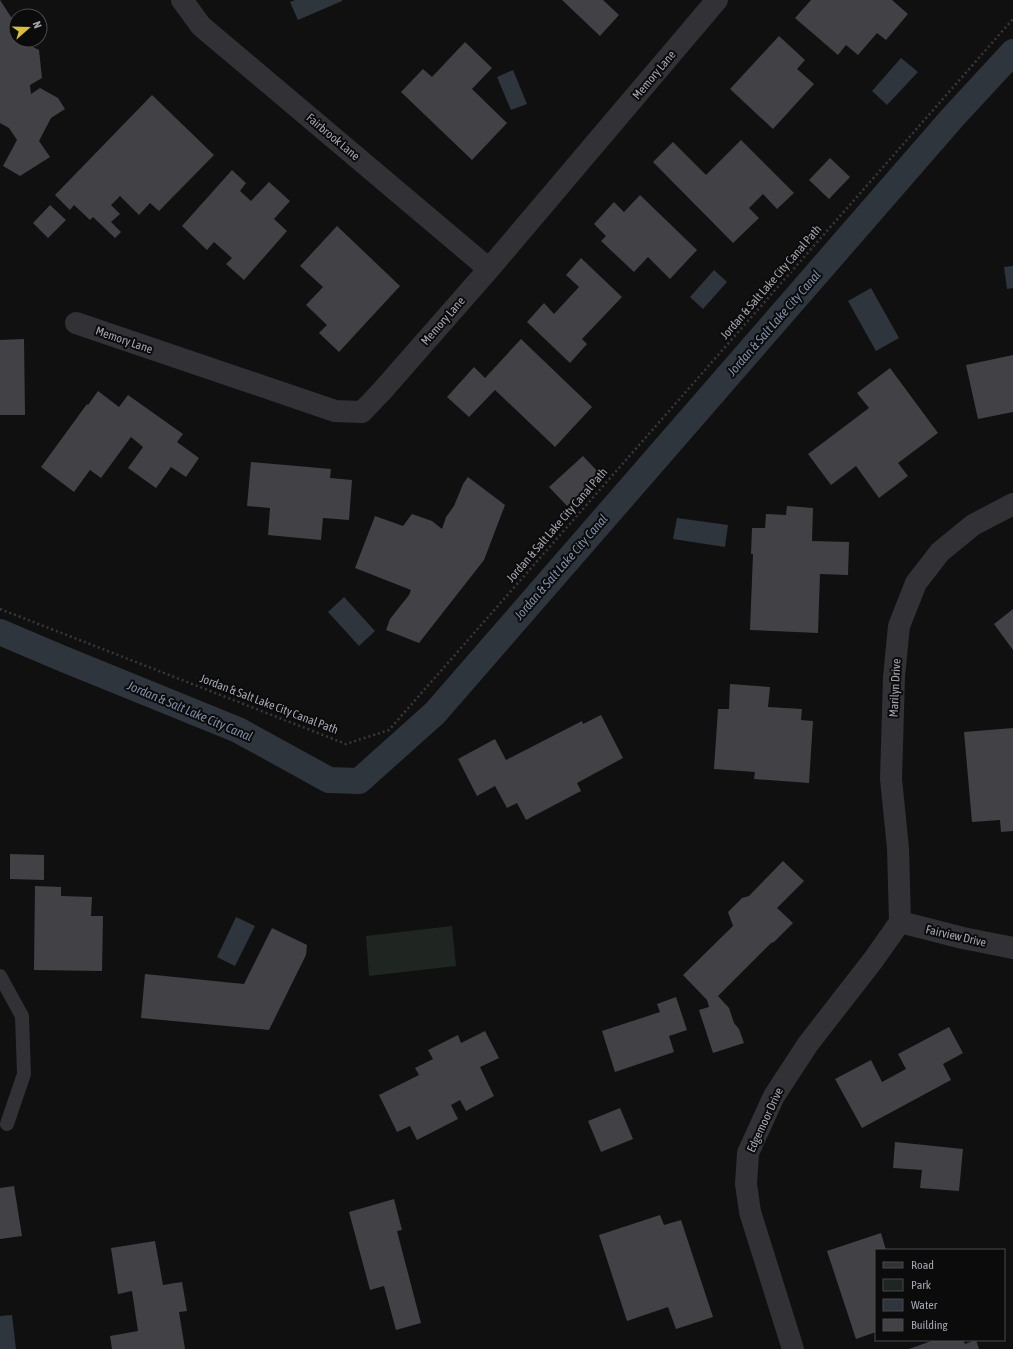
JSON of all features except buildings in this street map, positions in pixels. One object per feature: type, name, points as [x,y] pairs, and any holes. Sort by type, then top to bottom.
[{"type":"street","name":"Fairbrook Lane","points":[[182,0],[201,26],[489,269]]},
{"type":"street","name":"Memory Lane","points":[[76,324],[335,411],[362,412],[489,269],[718,0]]},
{"type":"street","name":"Marilyn Drive","points":[[900,922],[898,848],[891,779],[894,677],[899,626],[916,583],[940,552],[973,525],[1013,504]]},
{"type":"street","name":"Fairview Drive","points":[[900,922],[963,938],[1013,948]]},
{"type":"street","name":"Edgemoor Drive","points":[[793,1349],[750,1212],[746,1184],[748,1152],[774,1096],[808,1044],[874,959],[900,922]]},
{"type":"lane","points":[[0,976],[22,1016],[24,1074],[7,1124]]},
{"type":"path","name":"Jordan & Salt Lake City Canal Path","points":[[0,609],[346,744],[389,730],[1013,19]]},
{"type":"green space","points":[[452,926],[456,966],[369,976],[366,936]]},
{"type":"water","points":[[295,0],[342,1],[298,20],[290,2]]},
{"type":"water","points":[[901,58],[918,72],[887,105],[872,91]]},
{"type":"water","points":[[513,70],[527,104],[511,110],[497,77]]},
{"type":"water","points":[[1013,266],[1013,288],[1007,289],[1004,267]]},
{"type":"water","points":[[714,270],[727,282],[703,309],[690,297]]},
{"type":"water","points":[[871,288],[899,338],[876,351],[848,301]]},
{"type":"water","points":[[677,518],[728,525],[725,547],[673,539]]},
{"type":"water","points":[[344,597],[375,631],[359,646],[328,612]]},
{"type":"water","points":[[236,917],[255,926],[235,966],[217,957]]},
{"type":"water","points":[[12,1315],[16,1349],[0,1349],[0,1316]]},
{"type":"waterway","name":"Jordan & Salt Lake City Canal","points":[[0,632],[238,730],[329,780],[359,781],[435,713],[953,117],[1013,52]]}]
